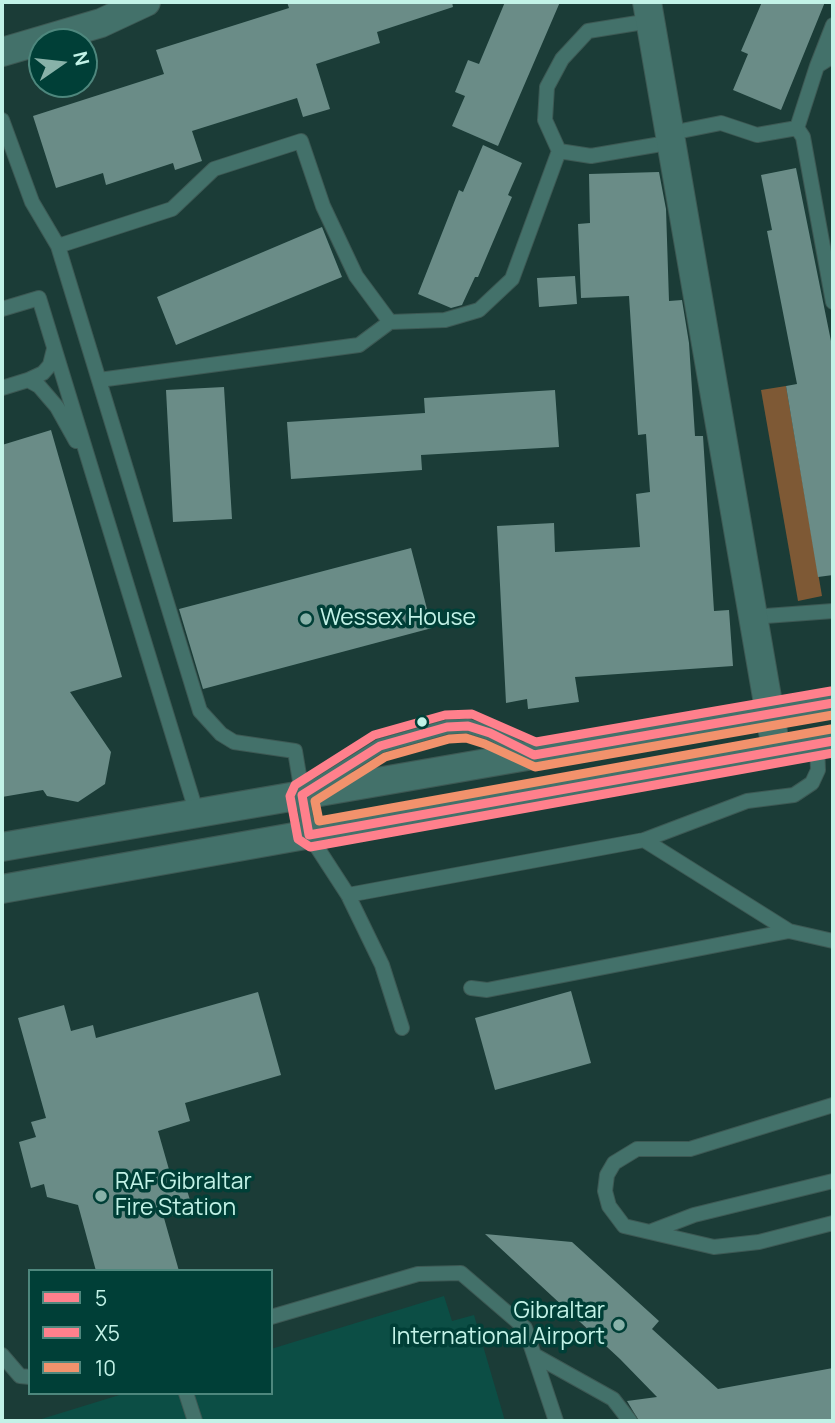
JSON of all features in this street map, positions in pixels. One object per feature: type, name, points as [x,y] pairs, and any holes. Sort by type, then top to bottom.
[{"type":"street","points":[[2,53],[101,23],[146,2]]},
{"type":"street","points":[[648,12],[672,137],[777,752]]},
{"type":"street","points":[[2,847],[833,703]]},
{"type":"street","points":[[2,889],[825,743]]},
{"type":"lane","points":[[99,380],[359,345],[390,322],[445,320],[479,310],[512,279],[559,151],[545,120],[547,87],[562,58],[588,31],[648,12]]},
{"type":"lane","points":[[797,128],[833,25]]},
{"type":"lane","points":[[817,66],[833,55]]},
{"type":"lane","points":[[2,120],[32,202],[58,246],[200,710],[221,734],[234,742],[295,751],[309,835],[348,895],[382,965],[402,1028]]},
{"type":"lane","points":[[559,151],[591,156],[721,123],[757,135],[797,128]]},
{"type":"lane","points":[[797,128],[803,137],[833,302]]},
{"type":"lane","points":[[58,246],[172,209],[214,169],[301,141],[323,206],[356,276],[390,322]]},
{"type":"lane","points":[[2,309],[39,298],[197,814]]},
{"type":"lane","points":[[2,388],[43,373],[50,365],[54,348]]},
{"type":"lane","points":[[28,380],[39,386],[57,407],[90,465]]},
{"type":"lane","points":[[752,617],[833,611]]},
{"type":"lane","points":[[302,795],[342,767],[380,746],[447,727],[468,726],[490,733],[534,755]]},
{"type":"lane","points":[[348,895],[644,840],[747,801],[804,790],[818,770],[825,743]]},
{"type":"lane","points":[[644,840],[789,932],[833,941]]},
{"type":"lane","points":[[471,988],[487,990],[789,932]]},
{"type":"lane","points":[[833,1105],[690,1149],[673,1151],[653,1147],[624,1154],[614,1163],[607,1175],[605,1191],[609,1206],[624,1226],[692,1243],[735,1246],[833,1223]]},
{"type":"lane","points":[[652,1231],[694,1215],[833,1181]]},
{"type":"lane","points":[[273,1316],[418,1274],[461,1273],[524,1328],[536,1356],[556,1421]]},
{"type":"lane","points":[[2,1355],[20,1376],[28,1377]]},
{"type":"lane","points":[[536,1356],[613,1399],[630,1421]]},
{"type":"lane","points":[[187,1395],[195,1421]]},
{"type":"shaded area","points":[[786,386],[822,596],[798,601],[761,390]]},
{"type":"shaded area","points":[[444,1296],[452,1321],[474,1315],[505,1421],[35,1421],[120,1395],[273,1395],[273,1348]]},
{"type":"building","points":[[287,2],[452,2],[453,7],[377,32],[380,43],[316,64],[330,109],[303,117],[297,98],[192,131],[202,161],[175,170],[173,163],[106,185],[103,173],[56,188],[33,116],[89,98],[98,98],[98,95],[164,74],[156,50],[289,8]]},
{"type":"building","points":[[505,2],[560,2],[498,146],[452,126],[465,96],[455,92],[468,60],[479,64]]},
{"type":"building","points":[[762,2],[825,2],[781,110],[733,90],[748,54],[741,51]]},
{"type":"building","points":[[483,145],[522,163],[508,195],[512,197],[478,277],[475,277],[462,305],[451,308],[418,294],[459,190],[463,192]]},
{"type":"building","points":[[796,168],[833,351],[833,575],[818,577],[786,386],[797,384],[767,231],[772,230],[761,175]]},
{"type":"building","points":[[659,172],[666,209],[669,301],[682,300],[689,343],[695,436],[703,436],[714,611],[729,610],[733,666],[575,677],[579,702],[528,709],[527,699],[506,703],[497,526],[554,523],[555,552],[640,547],[636,494],[650,492],[646,434],[638,435],[629,296],[581,298],[578,224],[590,223],[589,174]]},
{"type":"building","points":[[322,227],[342,277],[176,345],[157,297]]},
{"type":"building","points":[[575,276],[577,304],[539,307],[537,278]]},
{"type":"building","points":[[224,387],[232,519],[173,522],[166,390]]},
{"type":"building","points":[[555,390],[559,447],[421,455],[422,470],[291,479],[287,422],[425,413],[424,398]]},
{"type":"building","points":[[51,430],[122,677],[70,692],[111,752],[105,784],[78,802],[47,796],[43,790],[2,797],[2,445]]},
{"type":"building","name":"Wessex House","points":[[411,548],[432,628],[203,689],[179,609]]},
{"type":"building","points":[[571,991],[591,1063],[495,1090],[475,1018]]},
{"type":"building","points":[[258,992],[281,1075],[185,1103],[190,1121],[158,1131],[172,1180],[183,1177],[193,1210],[164,1218],[178,1269],[95,1269],[78,1205],[47,1197],[44,1184],[31,1188],[19,1142],[36,1137],[31,1122],[46,1118],[18,1018],[64,1005],[71,1031],[93,1025],[96,1038]]},
{"type":"building","name":"Gibraltar International Airport","points":[[485,1234],[572,1242],[659,1321],[652,1329],[718,1389],[833,1368],[833,1421],[639,1421],[627,1401],[657,1397],[620,1359]]},
{"type":"transit line","name":"X5","points":[[831,691],[536,742],[472,714],[445,715],[374,735],[295,785],[290,796],[298,839],[310,847],[833,753]]},
{"type":"transit line","name":"5","points":[[833,703],[534,755],[490,733],[468,726],[447,727],[380,746],[302,795],[309,835],[833,741]]},
{"type":"transit line","name":"10","points":[[831,729],[319,821],[315,801],[385,757],[449,739],[466,738],[485,744],[535,767],[833,715]]},
{"type":"place","name":"Wessex House","points":[[306,619]]},
{"type":"place","name":"RAF Gibraltar Fire Station","points":[[101,1196]]},
{"type":"place","name":"Gibraltar International Airport","points":[[619,1325]]}]
